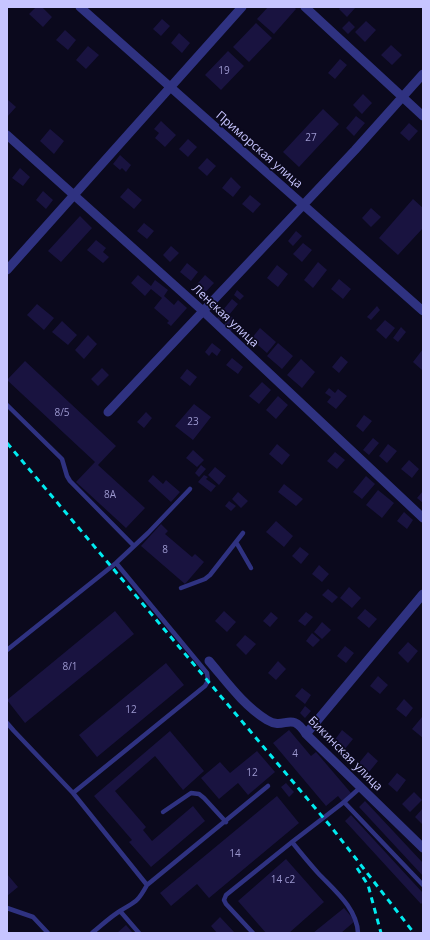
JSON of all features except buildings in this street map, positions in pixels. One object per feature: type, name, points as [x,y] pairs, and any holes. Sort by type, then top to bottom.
[{"type":"street","name":"Приморская улица","points":[[80,7],[423,311]]},
{"type":"street","points":[[7,270],[242,7]]},
{"type":"street","points":[[305,7],[423,116]]},
{"type":"street","points":[[108,412],[423,75]]},
{"type":"street","name":"Ленская улица","points":[[7,135],[203,311],[423,518]]},
{"type":"street","points":[[306,734],[423,594]]},
{"type":"street","name":"Бикинская улица","points":[[209,661],[246,704],[257,713],[269,721],[277,724],[294,721],[301,726],[306,734],[423,848]]},
{"type":"street","points":[[416,841],[423,834]]},
{"type":"lane","points":[[7,405],[62,459],[70,481],[134,546]]},
{"type":"lane","points":[[7,650],[116,563],[148,533],[190,489]]},
{"type":"lane","points":[[180,588],[205,579],[210,575],[242,533]]},
{"type":"lane","points":[[236,542],[251,568]]},
{"type":"lane","points":[[73,793],[205,686],[208,681],[207,673],[116,563]]},
{"type":"lane","points":[[7,723],[73,793],[147,885]]},
{"type":"lane","points":[[92,933],[120,911],[133,904],[140,898],[147,885],[226,822],[268,786]]},
{"type":"lane","points":[[253,933],[224,900],[226,895],[361,787]]},
{"type":"lane","points":[[163,812],[191,793],[199,794],[226,822]]},
{"type":"lane","points":[[344,802],[423,885]]},
{"type":"lane","points":[[292,842],[345,902],[358,923],[358,933]]},
{"type":"lane","points":[[7,908],[32,917],[48,933]]},
{"type":"lane","points":[[120,911],[139,933]]},
{"type":"railway","points":[[7,443],[332,828],[414,933]]},
{"type":"railway","points":[[357,868],[368,885],[381,933]]}]
